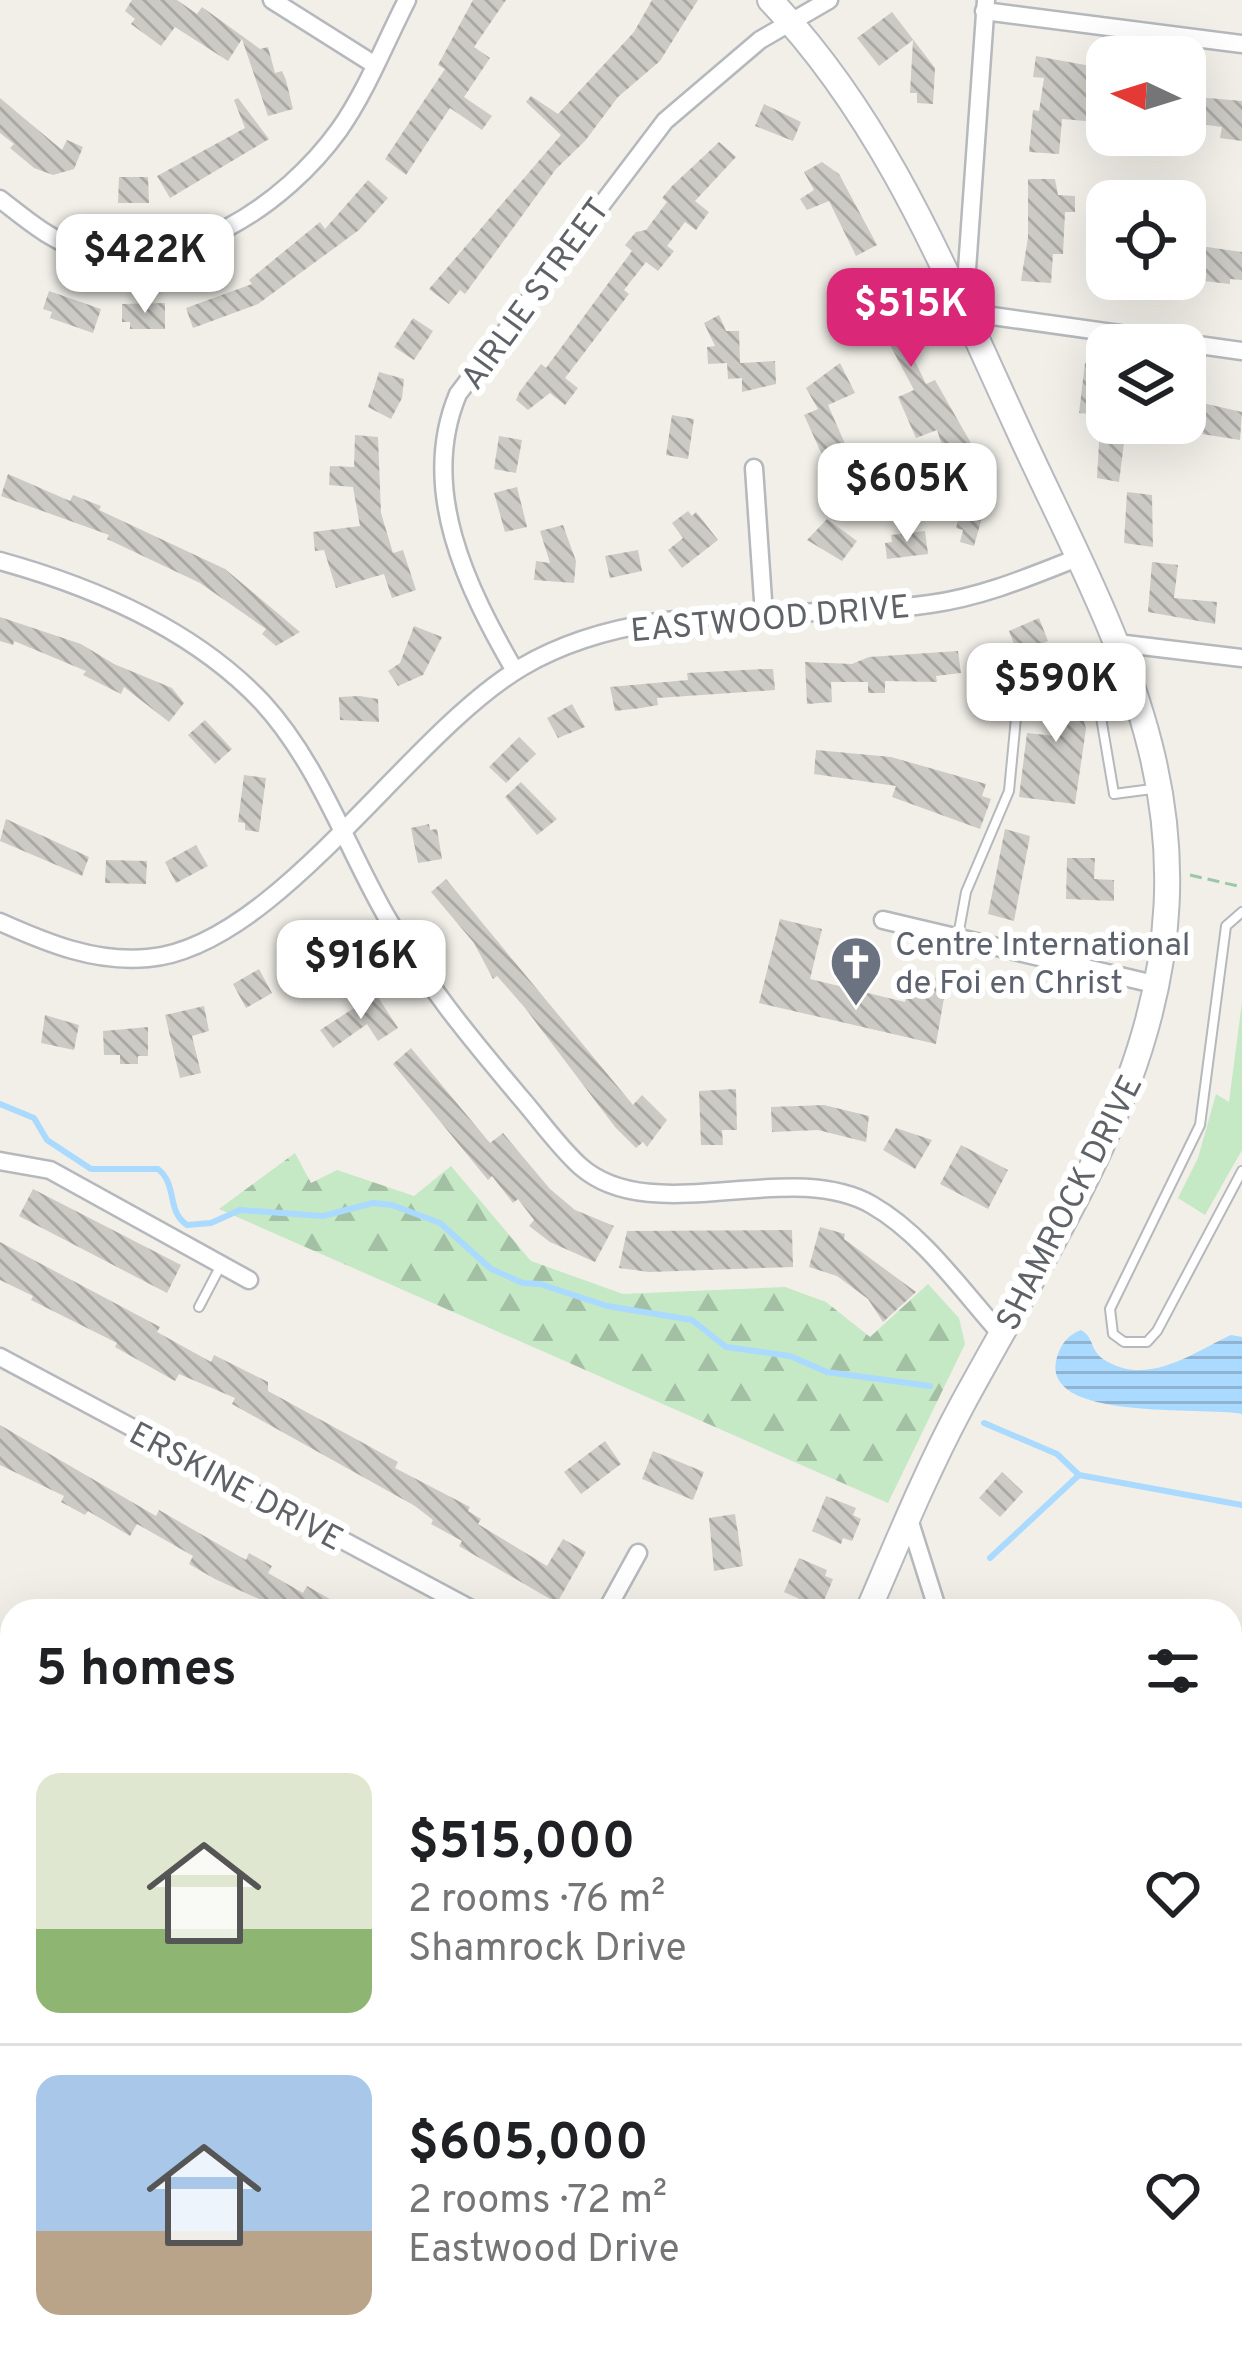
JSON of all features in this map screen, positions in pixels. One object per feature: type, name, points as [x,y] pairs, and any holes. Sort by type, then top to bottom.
[{"type":"street","points":[[272,0],[375,65]]},
{"type":"street","points":[[0,199],[34,226],[84,250],[141,254],[208,238],[308,168],[352,111],[407,0]]},
{"type":"street","name":"SHAMROCK DRIVE","points":[[770,0],[793,24],[887,155],[1120,654],[1160,788],[1168,913],[1158,985],[1127,1091],[908,1516],[873,1599]]},
{"type":"street","name":"AIRLIE STREET","points":[[515,671],[477,601],[446,506],[442,457],[454,404],[470,371],[665,121],[760,40],[829,0]]},
{"type":"street","points":[[1242,44],[985,6],[964,312],[1242,351]]},
{"type":"street","points":[[754,468],[764,615]]},
{"type":"street","name":"EASTWOOD DRIVE","points":[[0,922],[53,945],[106,957],[153,958],[182,952],[239,921],[470,705],[515,671],[574,641],[623,628],[936,603],[1007,586],[1077,558]]},
{"type":"street","points":[[0,561],[134,611],[210,658],[273,716],[424,979],[582,1167],[620,1186],[652,1192],[805,1187],[857,1198],[900,1226],[1001,1334]]},
{"type":"street","points":[[1120,654],[1242,658]]},
{"type":"street","points":[[883,920],[1158,985]]},
{"type":"street","points":[[0,1161],[50,1170],[249,1280]]},
{"type":"street","name":"ERSKINE DRIVE","points":[[0,1357],[453,1599]]},
{"type":"street","points":[[908,1516],[934,1599]]},
{"type":"street","points":[[613,1599],[638,1553]]},
{"type":"lane","points":[[1120,654],[1094,676],[1114,794],[1160,788]]},
{"type":"lane","points":[[957,938],[966,892],[1010,791],[1016,718]]},
{"type":"lane","points":[[1242,912],[1226,926],[1200,1125],[1110,1309],[1113,1334],[1136,1344],[1147,1342],[1157,1331],[1242,1171]]},
{"type":"lane","points":[[199,1307],[220,1266]]},
{"type":"path","points":[[1188,875],[1242,887]]},
{"type":"green space","points":[[1242,1002],[1242,1150],[1205,1215],[1178,1198],[1198,1158],[1216,1094],[1229,1102]]},
{"type":"green space","points":[[295,1153],[311,1183],[337,1170],[414,1196],[451,1166],[531,1261],[623,1294],[785,1287],[826,1302],[870,1337],[928,1284],[959,1318],[965,1344],[888,1503],[219,1209]]},
{"type":"water","points":[[1081,1330],[1103,1359],[1136,1370],[1169,1365],[1231,1335],[1242,1337],[1242,1414],[1128,1407],[1072,1393],[1058,1378],[1057,1357],[1066,1340]]},
{"type":"building","points":[[132,0],[177,0],[197,14],[202,7],[260,49],[268,47],[275,73],[282,71],[286,80],[293,109],[268,116],[242,39],[228,61],[175,27],[161,46],[131,24],[135,19],[125,11]]},
{"type":"building","points":[[473,0],[506,0],[474,47],[490,58],[464,97],[492,116],[482,130],[450,108],[406,175],[385,159],[445,69],[438,65]]},
{"type":"building","points":[[652,0],[698,0],[660,61],[618,97],[585,141],[556,169],[465,294],[460,290],[449,304],[429,289],[561,135],[526,102],[531,96],[558,114],[634,32]]},
{"type":"building","points":[[892,12],[935,68],[933,104],[917,103],[917,93],[910,93],[913,40],[879,66],[857,38]]},
{"type":"building","points":[[1036,56],[1086,65],[1086,121],[1062,119],[1059,154],[1029,152],[1033,110],[1039,111],[1044,78],[1033,77]]},
{"type":"building","points":[[0,98],[62,150],[67,140],[83,147],[74,169],[53,175],[34,168],[10,148],[14,144],[0,133]]},
{"type":"building","points":[[238,98],[269,139],[170,198],[157,176],[245,128],[234,100]]},
{"type":"building","points":[[1206,98],[1242,101],[1242,141],[1220,138],[1222,127],[1206,125]]},
{"type":"building","points":[[764,104],[801,122],[793,141],[755,126]]},
{"type":"building","points":[[719,142],[736,157],[695,201],[709,212],[696,230],[685,222],[667,246],[674,251],[658,271],[646,262],[624,290],[629,294],[565,378],[578,388],[565,405],[550,393],[528,410],[516,400],[520,391],[541,364],[546,368],[632,251],[625,245],[636,232],[646,230],[667,202],[662,198]]},
{"type":"building","points":[[822,162],[839,174],[877,245],[856,256],[829,201],[807,210],[800,199],[814,190],[804,172]]},
{"type":"building","points":[[119,177],[148,177],[149,203],[118,203]]},
{"type":"building","points":[[1028,179],[1055,179],[1058,195],[1075,196],[1075,212],[1065,212],[1063,254],[1053,254],[1051,283],[1021,281],[1028,237]]},
{"type":"building","points":[[368,180],[388,198],[359,230],[258,304],[193,328],[186,308],[252,284],[249,280],[320,222],[325,229]]},
{"type":"building","points":[[1206,247],[1242,252],[1242,280],[1230,279],[1230,284],[1206,281]]},
{"type":"building","points":[[877,268],[920,353],[913,357],[926,384],[935,380],[972,445],[972,455],[949,466],[937,430],[916,438],[898,397],[914,390],[864,296],[834,309],[829,297],[866,280],[863,274]]},
{"type":"building","points":[[49,291],[101,309],[93,333],[50,318],[52,312],[43,309]]},
{"type":"building","points":[[165,303],[165,329],[130,329],[130,322],[122,322],[122,304]]},
{"type":"building","points":[[719,315],[726,331],[739,331],[740,363],[775,361],[776,384],[742,392],[742,378],[728,379],[727,363],[708,364],[707,347],[715,346],[704,323]]},
{"type":"building","points":[[413,318],[433,331],[414,360],[394,347]]},
{"type":"building","points":[[840,363],[855,393],[828,405],[846,446],[823,457],[804,415],[818,409],[806,388]]},
{"type":"building","points":[[1085,363],[1086,414],[1079,413]]},
{"type":"building","points":[[379,372],[404,379],[402,398],[391,419],[368,407]]},
{"type":"building","points":[[1206,404],[1242,412],[1240,440],[1206,435]]},
{"type":"building","points":[[672,415],[694,419],[688,459],[666,455]]},
{"type":"building","points":[[355,435],[378,437],[381,513],[393,553],[403,550],[416,590],[392,598],[384,574],[336,588],[324,550],[315,551],[313,532],[360,526],[353,487],[329,485],[330,466],[354,467]]},
{"type":"building","points":[[499,436],[522,440],[516,473],[494,469]]},
{"type":"building","points":[[1099,444],[1124,444],[1119,482],[1097,478]]},
{"type":"building","points":[[8,474],[70,501],[73,495],[101,506],[99,510],[225,569],[300,632],[276,646],[262,634],[266,629],[200,583],[107,539],[109,535],[1,496]]},
{"type":"building","points":[[970,480],[987,485],[989,493],[974,546],[960,542],[963,530],[956,528]]},
{"type":"building","points":[[517,487],[527,527],[505,532],[494,493]]},
{"type":"building","points":[[1127,492],[1152,495],[1153,547],[1124,543]]},
{"type":"building","points":[[688,511],[692,516],[696,512],[718,540],[682,568],[668,550],[683,538],[672,523]]},
{"type":"building","points":[[827,519],[857,541],[842,561],[807,540]]},
{"type":"building","points":[[563,525],[576,561],[574,583],[534,580],[536,561],[550,563],[540,531]]},
{"type":"building","points":[[925,531],[928,554],[887,559],[885,543],[892,542],[891,535]]},
{"type":"building","points":[[638,550],[642,571],[610,578],[605,556]]},
{"type":"building","points":[[1152,562],[1178,565],[1174,598],[1217,602],[1215,624],[1148,612]]},
{"type":"building","points":[[0,617],[81,644],[114,664],[172,688],[184,703],[169,722],[124,687],[121,694],[83,675],[86,671],[14,641],[13,645],[0,641]]},
{"type":"building","points":[[1039,618],[1048,641],[1018,654],[1009,631]]},
{"type":"building","points":[[414,626],[442,637],[423,675],[398,686],[388,671],[400,663]]},
{"type":"building","points":[[958,651],[961,673],[936,676],[937,682],[885,681],[885,693],[868,693],[868,682],[831,682],[832,702],[807,704],[805,662],[852,664],[869,657]]},
{"type":"building","points":[[773,669],[775,690],[657,698],[658,705],[615,711],[610,687],[688,680],[687,673]]},
{"type":"building","points":[[1071,670],[1086,729],[1075,804],[1019,797],[1027,733],[1055,736],[1038,678]]},
{"type":"building","points":[[339,697],[378,699],[379,722],[340,720]]},
{"type":"building","points":[[572,704],[585,727],[558,738],[547,718]]},
{"type":"building","points":[[205,720],[232,749],[215,764],[188,735]]},
{"type":"building","points":[[519,737],[536,754],[506,783],[489,767]]},
{"type":"building","points":[[816,750],[891,757],[986,784],[982,796],[991,799],[980,829],[892,797],[896,786],[814,774]]},
{"type":"building","points":[[244,775],[266,778],[259,832],[245,830],[245,823],[238,822]]},
{"type":"building","points":[[521,782],[557,819],[537,835],[505,797]]},
{"type":"building","points":[[6,819],[89,857],[82,876],[0,841]]},
{"type":"building","points":[[429,824],[430,830],[437,829],[442,859],[418,863],[411,828]]},
{"type":"building","points":[[1005,829],[1030,836],[1014,921],[988,914]]},
{"type":"building","points":[[196,845],[208,866],[176,883],[165,862]]},
{"type":"building","points":[[1067,858],[1095,858],[1094,879],[1114,880],[1114,901],[1066,899]]},
{"type":"building","points":[[106,860],[147,861],[146,884],[105,883]]},
{"type":"building","points":[[446,879],[633,1105],[642,1095],[667,1120],[647,1147],[643,1142],[636,1148],[615,1127],[525,1008],[497,976],[493,979],[474,943],[431,892]]},
{"type":"building","points":[[780,919],[822,929],[810,979],[905,1002],[913,972],[947,981],[936,1044],[759,1003]]},
{"type":"building","points":[[298,931],[340,933],[331,970],[304,969]]},
{"type":"building","points":[[259,969],[272,993],[246,1008],[233,984]]},
{"type":"building","points":[[376,994],[398,1028],[378,1041],[367,1024],[333,1048],[320,1030]]},
{"type":"building","points":[[204,1006],[209,1031],[192,1036],[201,1073],[180,1078],[165,1015]]},
{"type":"building","points":[[45,1015],[79,1025],[74,1050],[41,1043]]},
{"type":"building","points":[[148,1027],[148,1056],[138,1056],[138,1064],[120,1064],[120,1055],[104,1055],[103,1031]]},
{"type":"building","points":[[411,1048],[490,1143],[503,1133],[550,1189],[575,1210],[614,1226],[595,1262],[550,1242],[529,1226],[534,1220],[518,1199],[513,1203],[492,1176],[488,1180],[393,1064]]},
{"type":"building","points":[[736,1089],[737,1130],[722,1130],[723,1145],[701,1145],[699,1091]]},
{"type":"building","points":[[824,1105],[869,1116],[866,1142],[818,1130],[772,1132],[771,1107]]},
{"type":"building","points":[[896,1128],[932,1140],[915,1169],[883,1150]]},
{"type":"building","points":[[961,1145],[1008,1170],[988,1209],[940,1184]]},
{"type":"building","points":[[33,1189],[181,1265],[167,1293],[19,1216]]},
{"type":"building","points":[[820,1227],[845,1234],[844,1239],[916,1292],[883,1322],[868,1299],[837,1276],[809,1267]]},
{"type":"building","points":[[792,1230],[793,1267],[649,1272],[619,1268],[627,1231]]},
{"type":"building","points":[[0,1242],[160,1327],[157,1332],[211,1362],[214,1355],[268,1382],[268,1391],[470,1507],[468,1511],[481,1519],[478,1524],[547,1566],[563,1539],[586,1552],[559,1599],[550,1599],[459,1546],[462,1541],[431,1524],[433,1520],[415,1506],[232,1404],[235,1398],[179,1374],[175,1381],[115,1347],[117,1343],[0,1280]]},
{"type":"building","points":[[0,1425],[156,1516],[159,1510],[246,1560],[249,1553],[272,1566],[268,1573],[303,1593],[307,1586],[330,1599],[259,1599],[189,1564],[193,1556],[137,1524],[130,1536],[0,1465]]},
{"type":"building","points":[[605,1441],[621,1464],[581,1494],[564,1472]]},
{"type":"building","points":[[653,1451],[704,1472],[693,1500],[642,1479]]},
{"type":"building","points":[[1002,1472],[1023,1492],[1000,1517],[979,1498]]},
{"type":"building","points":[[826,1496],[856,1508],[853,1515],[861,1519],[852,1541],[843,1538],[841,1544],[812,1531]]},
{"type":"building","points":[[735,1514],[743,1566],[714,1571],[709,1518]]},
{"type":"building","points":[[799,1558],[827,1570],[825,1576],[833,1579],[825,1599],[800,1599],[784,1592]]},
{"type":"waterway","points":[[0,1104],[34,1118],[47,1140],[91,1169],[158,1169],[168,1183],[176,1213],[187,1225],[211,1223],[240,1210],[323,1216],[373,1203],[392,1205],[440,1223],[491,1269],[523,1283],[607,1306],[692,1320],[726,1347],[790,1356],[827,1372],[930,1386]]},
{"type":"waterway","points":[[984,1423],[1057,1454],[1079,1475],[1242,1505]]},
{"type":"waterway","points":[[990,1558],[1079,1475]]},
{"type":"place","name":"Centre International de Foi en Christ","points":[[856,1008]]}]
